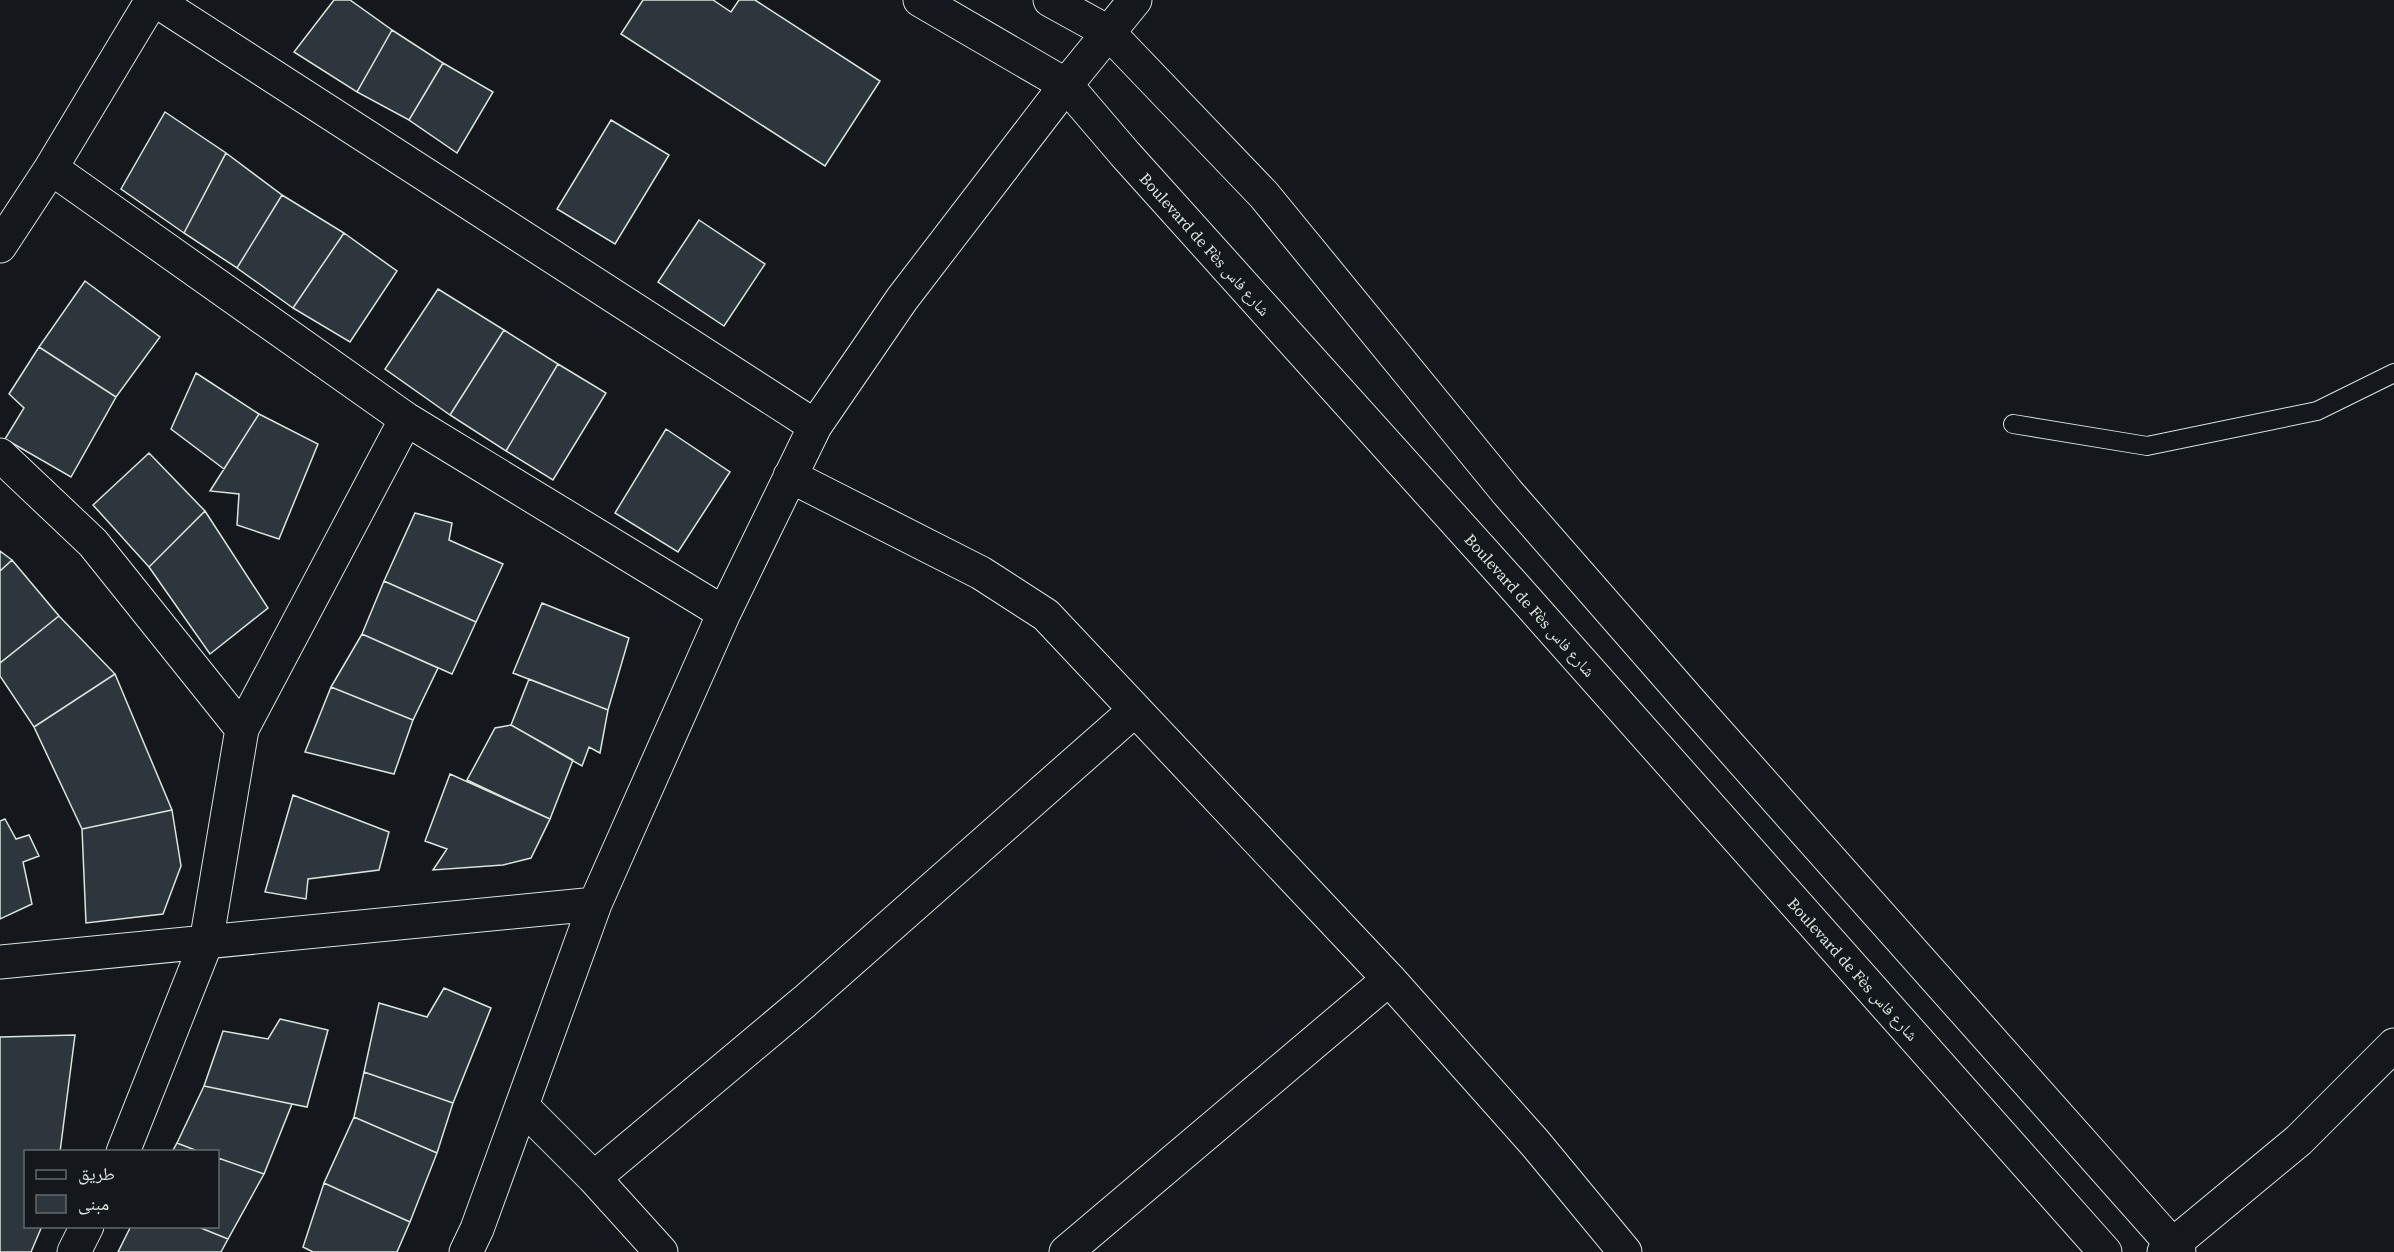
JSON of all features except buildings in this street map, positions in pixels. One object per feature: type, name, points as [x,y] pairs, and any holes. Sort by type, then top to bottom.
[{"type":"street","points":[[0,246],[51,168],[154,0],[815,426]]},
{"type":"street","name":"Boulevard de Fès شارع فاس","points":[[920,0],[1066,86],[2105,1252]]},
{"type":"street","points":[[1050,0],[1108,32],[1264,195],[1507,492],[2172,1250],[2299,1140],[2394,1045]]},
{"type":"street","points":[[466,1252],[477,1229],[595,904],[724,613],[815,426],[902,300],[1135,0]]},
{"type":"street","points":[[51,168],[406,419],[724,613]]},
{"type":"street","points":[[124,1150],[206,943],[242,729],[406,419]]},
{"type":"street","points":[[0,455],[93,543],[242,729]]},
{"type":"street","points":[[790,476],[981,573],[1046,615],[1389,979],[1535,1143],[1609,1247]]},
{"type":"street","points":[[594,1178],[804,1002],[1135,711]]},
{"type":"street","points":[[0,962],[595,904]]},
{"type":"street","points":[[1066,1252],[1389,979]]},
{"type":"street","points":[[522,1106],[594,1178],[661,1252]]},
{"type":"street","points":[[74,1252],[86,1228]]},
{"type":"lane","points":[[2013,424],[2147,446],[2317,411],[2394,373]]}]
